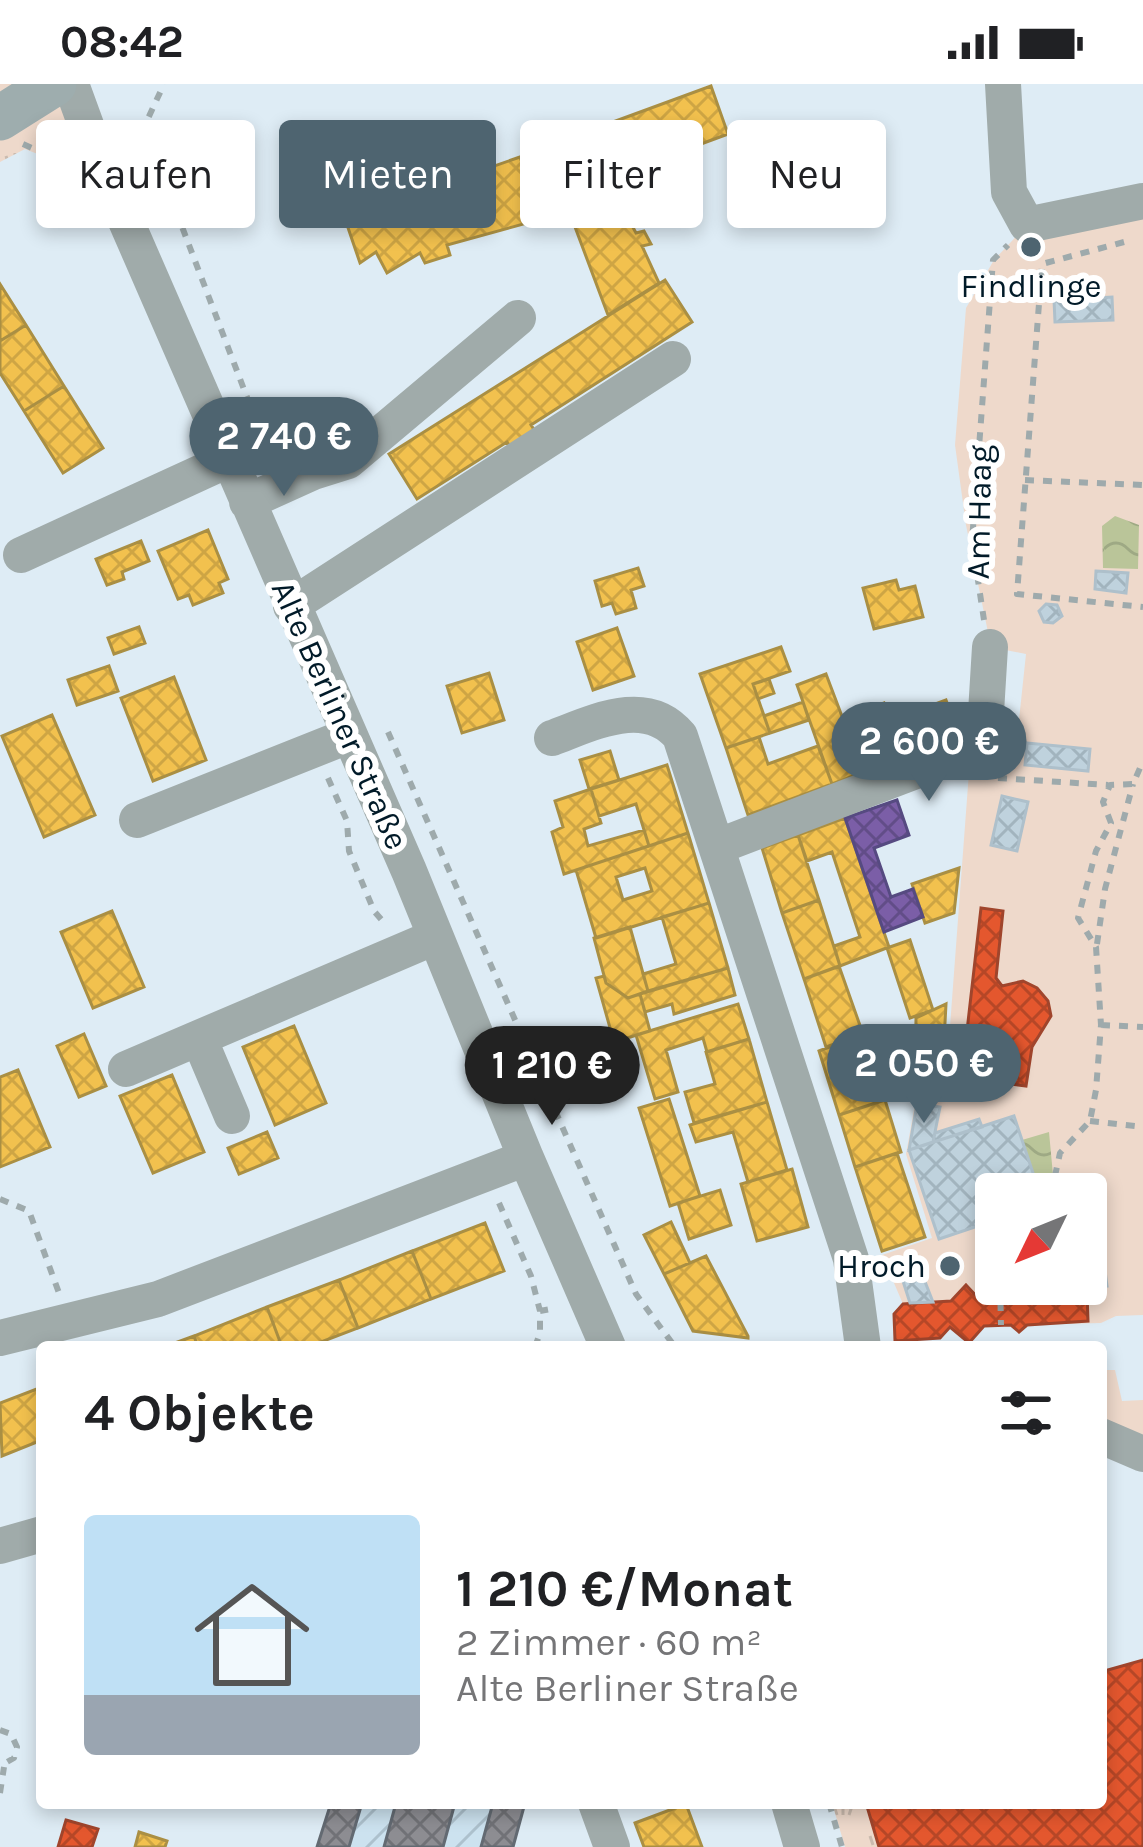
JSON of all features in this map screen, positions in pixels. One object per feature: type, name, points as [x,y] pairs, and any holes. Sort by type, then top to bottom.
[{"type":"main road","points":[[0,118],[54,84]]},
{"type":"street","name":"Alte Berliner Straße","points":[[71,84],[605,1341]]},
{"type":"street","points":[[1003,84],[1009,192],[1027,225],[1143,201]]},
{"type":"street","points":[[247,502],[348,461],[518,318]]},
{"type":"street","points":[[291,606],[673,359]]},
{"type":"street","points":[[21,555],[228,460]]},
{"type":"street","points":[[719,846],[984,745],[990,647]]},
{"type":"street","points":[[552,738],[630,715],[651,714],[669,722],[680,736],[851,1259],[862,1341]]},
{"type":"street","points":[[137,820],[348,736]]},
{"type":"street","points":[[126,1069],[435,937]]},
{"type":"street","points":[[199,1038],[232,1116]]},
{"type":"street","points":[[0,1338],[158,1299],[526,1158]]},
{"type":"street","points":[[1107,1439],[1143,1454]]},
{"type":"street","points":[[0,1546],[36,1536]]},
{"type":"street","points":[[598,1809],[612,1847]]},
{"type":"street","points":[[791,1809],[802,1847]]},
{"type":"path","points":[[164,84],[144,128],[280,486]]},
{"type":"path","name":"Am Haag","points":[[990,647],[972,541],[989,311],[994,260],[1027,225]]},
{"type":"path","points":[[1143,236],[1042,264],[1017,594],[1143,608]]},
{"type":"path","points":[[1025,480],[1143,485]]},
{"type":"path","points":[[386,728],[636,1294],[672,1341]]},
{"type":"path","points":[[1056,1173],[1060,1153],[1090,1120],[1101,1024],[1096,947],[1105,889],[1143,760]]},
{"type":"path","points":[[998,778],[1133,784]]},
{"type":"path","points":[[1096,947],[1078,918],[1096,851],[1111,823],[1103,802],[1110,785]]},
{"type":"path","points":[[1101,1024],[1143,1027]]},
{"type":"path","points":[[1090,1120],[1143,1127]]},
{"type":"path","points":[[0,1199],[29,1211],[70,1320]]},
{"type":"path","points":[[1001,1305],[1001,1325]]},
{"type":"path","points":[[0,1730],[11,1734],[17,1747],[14,1758],[2,1766],[0,1793]]},
{"type":"path","points":[[831,1809],[842,1847]]},
{"type":"shaded area","points":[[329,1809],[523,1809],[513,1847],[317,1847]]},
{"type":"green space","points":[[0,84],[53,84],[75,120],[36,120],[36,153],[25,149],[0,162]]},
{"type":"green space","points":[[1143,202],[1143,1315],[1116,1316],[1101,1323],[1027,1325],[1019,1332],[1011,1325],[984,1326],[971,1341],[950,1327],[940,1338],[895,1341],[894,1314],[903,1304],[882,1255],[932,1238],[906,1154],[915,1104],[946,1080],[969,772],[984,745],[1016,748],[1026,654],[991,647],[966,525],[955,445],[966,308],[994,260],[1027,225]]},
{"type":"green space","points":[[1107,1370],[1115,1370],[1122,1401],[1143,1400],[1143,1453],[1107,1438]]},
{"type":"green space","points":[[834,1809],[868,1809],[879,1847],[845,1847]]},
{"type":"water","points":[[1115,516],[1139,525],[1138,569],[1103,568],[1102,526]]},
{"type":"water","points":[[1049,1132],[1053,1173],[1032,1173],[1022,1140]]},
{"type":"building: Wohnen","points":[[711,86],[727,134],[703,143],[703,120],[618,120]]},
{"type":"building: Wohnen","points":[[520,157],[520,225],[447,245],[450,255],[425,263],[420,253],[387,273],[376,252],[360,263],[348,228],[496,228],[496,165]]},
{"type":"building: Wohnen","points":[[575,228],[633,228],[636,233],[644,231],[651,244],[642,246],[659,283],[608,315]]},
{"type":"building: Wohnen","points":[[665,280],[692,322],[531,425],[539,437],[514,453],[507,442],[417,499],[389,454]]},
{"type":"building: Wohnen","points":[[0,284],[26,325],[0,341]]},
{"type":"building: Wohnen","points":[[26,325],[64,386],[24,411],[0,373],[0,341]]},
{"type":"building: Wohnen","points":[[64,386],[103,448],[63,473],[24,411]]},
{"type":"building: Wohnen","points":[[208,530],[228,579],[219,583],[223,593],[193,605],[189,595],[178,599],[158,551]]},
{"type":"building: Wohnen","points":[[141,541],[149,561],[122,572],[124,579],[107,585],[96,559]]},
{"type":"building: Wohnen","points":[[638,568],[644,586],[631,590],[636,608],[616,614],[612,603],[602,606],[595,581]]},
{"type":"building: Wohnen","points":[[896,580],[899,590],[915,586],[923,617],[874,629],[863,588]]},
{"type":"building: Wohnen","points":[[139,627],[145,643],[114,654],[108,638]]},
{"type":"building: Wohnen","points":[[617,628],[634,676],[593,690],[577,642]]},
{"type":"building: Wohnen","points":[[781,647],[790,671],[753,684],[770,733],[726,748],[700,674]]},
{"type":"building: Wohnen","points":[[109,666],[118,691],[77,705],[68,680]]},
{"type":"building: Wohnen","points":[[489,673],[504,720],[462,733],[447,686]]},
{"type":"building: Wohnen","points":[[826,674],[843,719],[884,703],[903,757],[832,784],[797,685]]},
{"type":"building: Wohnen","points":[[174,677],[206,760],[153,781],[121,698]]},
{"type":"building: Wohnen","points":[[769,679],[774,693],[758,699],[753,684]]},
{"type":"building: Wohnen","points":[[946,700],[959,735],[903,757],[890,721]]},
{"type":"building: Wohnen","points":[[803,702],[809,720],[770,733],[764,716]]},
{"type":"building: Wohnen","points":[[52,715],[95,815],[44,837],[2,736]]},
{"type":"building: Wohnen","points":[[759,737],[768,764],[818,746],[832,784],[748,815],[726,748]]},
{"type":"building: Wohnen","points":[[610,751],[619,780],[589,789],[580,760]]},
{"type":"building: Wohnen","points":[[667,765],[688,833],[649,846],[636,804],[599,816],[591,789]]},
{"type":"building: Wohnen","points":[[591,789],[601,823],[584,829],[588,846],[644,830],[649,846],[564,874],[552,832],[563,827],[555,801]]},
{"type":"building: Wohnen","points":[[845,818],[889,947],[840,966],[834,946],[860,937],[832,852],[807,861],[798,835]]},
{"type":"building: Wohnen","points":[[688,833],[709,903],[596,938],[576,870]],"holes":[[[645,868],[652,891],[623,900],[616,877]]]},
{"type":"building: Wohnen","points":[[798,835],[819,900],[782,913],[762,848]]},
{"type":"building: Wohnen","points":[[959,868],[954,913],[925,923],[912,884]]},
{"type":"building: Wohnen","points":[[819,900],[840,966],[804,979],[782,913]]},
{"type":"building: Wohnen","points":[[709,903],[728,968],[648,991],[643,974],[676,964],[662,917]]},
{"type":"building: Wohnen","points":[[112,911],[144,987],[93,1008],[61,932]]},
{"type":"building: Wohnen","points":[[630,927],[648,991],[628,998],[606,983],[594,938]]},
{"type":"building: Wohnen","points":[[910,940],[933,1010],[910,1018],[887,948]]},
{"type":"building: Wohnen","points":[[839,966],[863,1034],[826,1047],[804,979]]},
{"type":"building: Wohnen","points":[[728,968],[735,995],[674,1014],[672,1004],[645,1012],[640,994]]},
{"type":"building: Wohnen","points":[[604,976],[606,983],[628,998],[640,994],[650,1031],[614,1042],[596,978]]},
{"type":"building: Wohnen","points":[[738,1004],[749,1039],[707,1052],[703,1038],[666,1050],[678,1092],[655,1099],[636,1035]]},
{"type":"building: Wohnen","points":[[946,1004],[942,1079],[915,1085],[916,1018]]},
{"type":"building: Wohnen","points":[[294,1026],[326,1103],[275,1125],[243,1047]]},
{"type":"building: Wohnen","points":[[84,1034],[106,1086],[79,1097],[57,1046]]},
{"type":"building: Wohnen","points":[[863,1034],[873,1082],[904,1072],[903,1094],[839,1115],[819,1051]]},
{"type":"building: Wohnen","points":[[749,1039],[767,1102],[694,1123],[685,1092],[715,1084],[706,1052]]},
{"type":"building: Wohnen","points":[[18,1070],[50,1147],[0,1167],[0,1077]]},
{"type":"building: Wohnen","points":[[172,1075],[204,1152],[153,1173],[120,1096]]},
{"type":"building: Wohnen","points":[[669,1099],[700,1196],[670,1206],[639,1108]]},
{"type":"building: Wohnen","points":[[885,1100],[901,1152],[855,1167],[839,1115]]},
{"type":"building: Wohnen","points":[[767,1102],[787,1170],[748,1182],[733,1132],[696,1142],[690,1125]]},
{"type":"building: Wohnen","points":[[267,1132],[278,1158],[239,1174],[228,1148]]},
{"type":"building: Wohnen","points":[[897,1153],[925,1237],[882,1251],[855,1167]]},
{"type":"building: Wohnen","points":[[792,1169],[808,1227],[757,1241],[741,1184]]},
{"type":"building: Wohnen","points":[[720,1190],[731,1225],[689,1239],[678,1203]]},
{"type":"building: Wohnen","points":[[671,1222],[690,1263],[664,1274],[644,1235]]},
{"type":"building: Wohnen","points":[[485,1223],[504,1271],[431,1299],[412,1251]]},
{"type":"building: Wohnen","points":[[412,1251],[431,1299],[358,1328],[339,1280]]},
{"type":"building: Wohnen","points":[[706,1256],[748,1338],[693,1331],[664,1274]]},
{"type":"building: Wohnen","points":[[339,1280],[358,1328],[324,1341],[280,1341],[267,1307]]},
{"type":"building: Wohnen","points":[[267,1307],[280,1341],[196,1341],[194,1336]]},
{"type":"building: Wohnen","points":[[36,1389],[36,1442],[2,1456],[0,1403]]},
{"type":"building: Wohnen","points":[[673,1809],[688,1809],[702,1847],[644,1847],[635,1823]]},
{"type":"building: Wohnen","points":[[139,1832],[167,1841],[165,1847],[135,1847]]},
{"type":"building: Handel","points":[[981,908],[1003,911],[996,978],[1002,986],[1023,981],[1048,1001],[1051,1016],[1032,1047],[1026,1086],[981,1085],[982,1069],[963,1066]]},
{"type":"building: Handel","points":[[966,1285],[975,1295],[975,1305],[1087,1305],[1088,1321],[1027,1325],[1019,1332],[1011,1325],[984,1326],[971,1341],[950,1327],[940,1338],[895,1341],[894,1314],[903,1304],[951,1301]]},
{"type":"building: Handel","points":[[1143,1660],[1143,1847],[879,1847],[868,1809],[1107,1809],[1107,1670]]},
{"type":"building: Handel","points":[[66,1820],[98,1829],[92,1847],[58,1847]]},
{"type":"building: Büros","points":[[897,800],[909,835],[874,848],[891,897],[913,889],[923,917],[884,932],[845,818]]},
{"type":"building: Industrie","points":[[329,1809],[360,1809],[349,1847],[317,1847]]},
{"type":"building: Industrie","points":[[394,1809],[453,1809],[443,1847],[384,1847]]},
{"type":"building: Industrie","points":[[491,1809],[523,1809],[513,1847],[481,1847]]},
{"type":"building: Sonstige","points":[[1112,297],[1113,320],[1055,322],[1054,300]]},
{"type":"building: Sonstige","points":[[1096,571],[1128,573],[1126,593],[1095,589]]},
{"type":"building: Sonstige","points":[[1046,604],[1057,605],[1062,616],[1053,623],[1044,622],[1039,611]]},
{"type":"building: Sonstige","points":[[1027,743],[1090,749],[1088,771],[1025,765]]},
{"type":"building: Sonstige","points":[[1002,796],[1028,802],[1017,851],[991,845]]},
{"type":"building: Sonstige","points":[[917,1104],[940,1107],[933,1142],[909,1150]]},
{"type":"building: Sonstige","points":[[1014,1116],[1033,1173],[975,1173],[975,1227],[939,1239],[909,1150]]},
{"type":"building: Sonstige","points":[[979,1119],[982,1127],[933,1142],[935,1133]]},
{"type":"building: Sonstige","points":[[920,1269],[933,1302],[910,1303],[901,1275]]},
{"type":"place","name":"Findlinge","points":[[1031,247]]},
{"type":"place","name":"Hroch","points":[[950,1266]]}]
